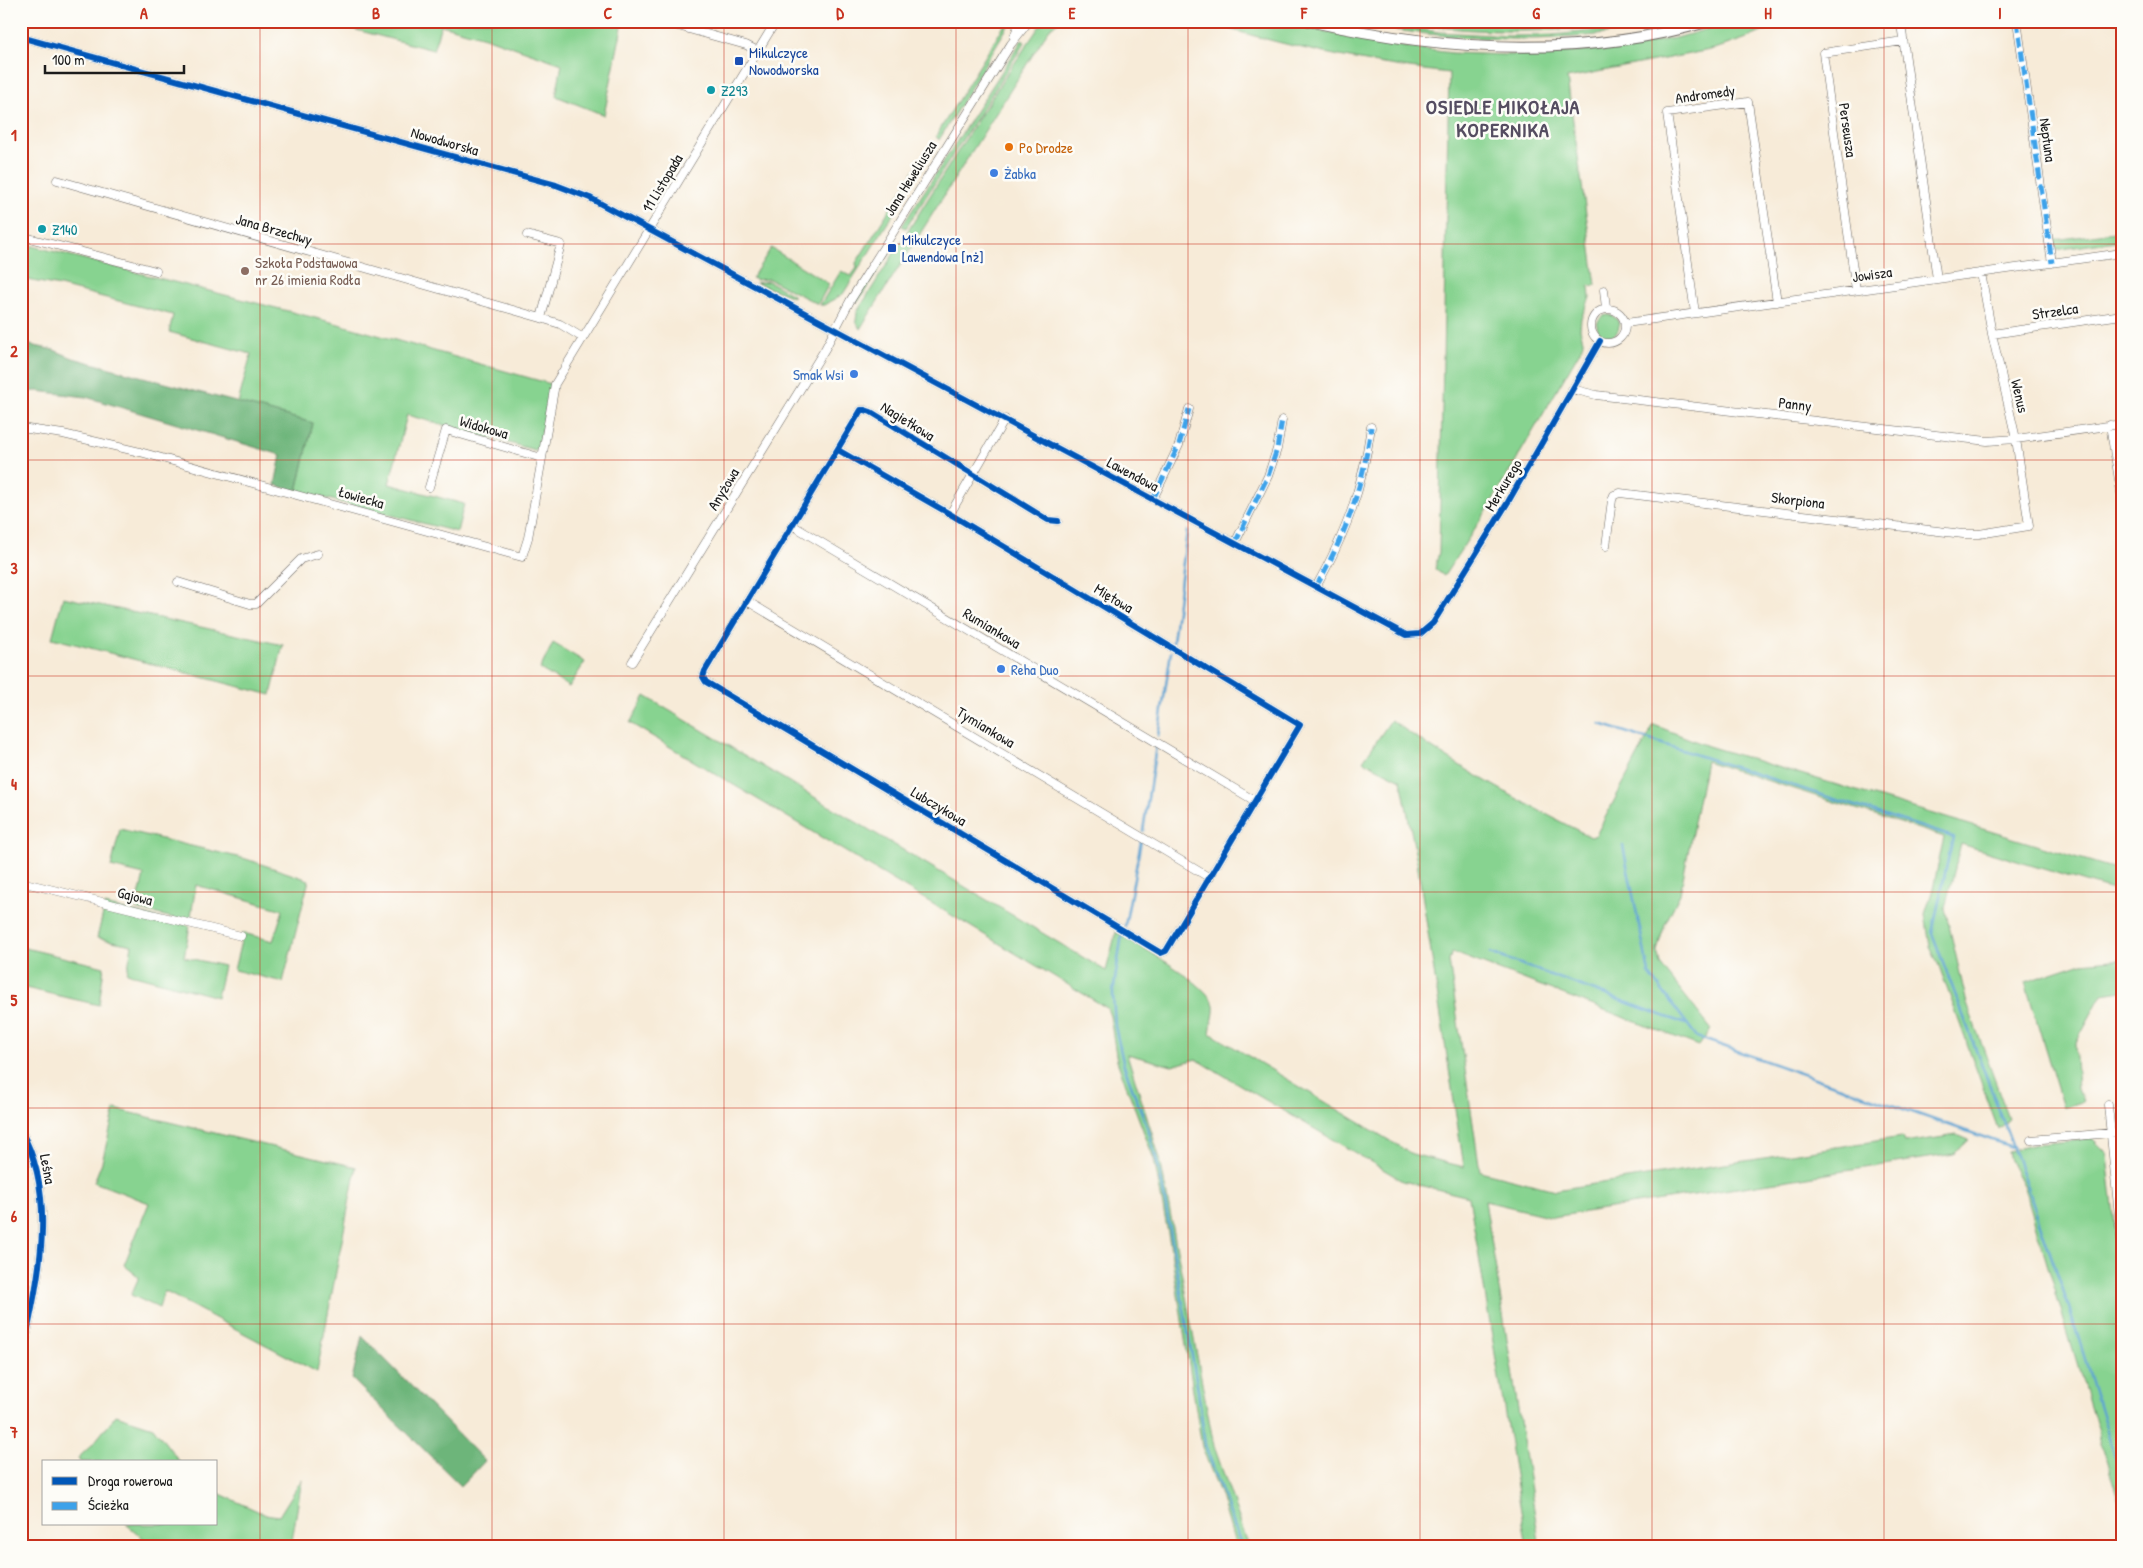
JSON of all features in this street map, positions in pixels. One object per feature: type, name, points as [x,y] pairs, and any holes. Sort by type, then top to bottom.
[{"type":"main road","points":[[1309,21],[1371,34],[1429,43],[1528,48],[1620,40],[1670,31],[1710,21]]},
{"type":"street","points":[[21,72],[24,21]]},
{"type":"street","points":[[660,21],[746,45],[758,51]]},
{"type":"street","name":"11 Listopada","points":[[555,384],[776,21]]},
{"type":"street","name":"Jana Heweliusza","points":[[1011,44],[1020,21]]},
{"type":"street","name":"Jana Heweliusza","points":[[835,328],[850,300],[1011,44],[1029,21]]},
{"type":"street","name":"Neptuna","points":[[2017,21],[2052,263]]},
{"type":"street","points":[[1901,24],[1937,279]]},
{"type":"street","name":"Nowodworska","points":[[24,38],[556,185],[590,198],[835,328]]},
{"type":"street","name":"Perseusza","points":[[1856,290],[1823,53],[1903,41]]},
{"type":"street","name":"Andromedy","points":[[1695,314],[1667,113],[1748,102],[1777,302]]},
{"type":"street","name":"Jana Brzechwy","points":[[57,180],[541,318],[560,324],[583,338]]},
{"type":"street","points":[[527,235],[561,244],[541,318]]},
{"type":"street","points":[[21,236],[156,271]]},
{"type":"street","name":"Jowisza","points":[[1626,323],[2122,253]]},
{"type":"street","name":"Wenus","points":[[1981,272],[1992,334],[2016,439],[2029,526]]},
{"type":"street","points":[[1604,290],[1606,308]]},
{"type":"street","points":[[1606,308],[1617,310],[1626,323],[1625,330],[1618,340],[1612,343],[1600,342],[1592,334],[1591,323],[1596,313],[1606,308]]},
{"type":"street","name":"Strzelca","points":[[1992,334],[2122,315]]},
{"type":"street","name":"Lawendowa","points":[[835,328],[1406,635],[1420,634]]},
{"type":"street","name":"Anyżowa","points":[[632,662],[739,491],[835,328]]},
{"type":"street","name":"Merkurego","points":[[1420,634],[1430,628],[1443,608],[1508,502],[1600,342]]},
{"type":"street","name":"Łowiecka","points":[[21,428],[63,434],[140,452],[522,557],[528,538],[555,384]]},
{"type":"street","name":"Panny","points":[[1572,390],[1596,395],[1973,440],[2016,439],[2122,424]]},
{"type":"street","name":"Lawendowa","points":[[1153,499],[1179,445],[1190,409]]},
{"type":"street","name":"Nagietkowa","points":[[792,525],[861,410],[865,410],[1048,520],[1058,521]]},
{"type":"street","points":[[950,514],[1005,419]]},
{"type":"street","points":[[1235,543],[1268,476],[1277,449],[1282,420]]},
{"type":"street","points":[[2110,425],[2122,498]]},
{"type":"street","points":[[1316,587],[1343,535],[1358,494],[1371,427]]},
{"type":"street","name":"Widokowa","points":[[429,486],[446,430],[542,458]]},
{"type":"street","name":"Miętowa","points":[[838,450],[950,514],[1300,725],[1255,800]]},
{"type":"street","name":"Skorpiona","points":[[1606,546],[1612,500],[1614,495],[1620,493],[1963,534],[1979,534],[2029,526]]},
{"type":"street","name":"Lubczykowa","points":[[792,525],[705,671],[703,677],[706,682],[1161,953],[1166,950],[1255,800]]},
{"type":"street","name":"Rumiankowa","points":[[792,525],[1255,800]]},
{"type":"street","points":[[178,582],[256,604],[301,559],[318,554]]},
{"type":"street","name":"Tymiankowa","points":[[747,600],[1210,878]]},
{"type":"street","name":"Gajowa","points":[[21,882],[241,936]]},
{"type":"street","points":[[2108,1105],[2122,1246]]},
{"type":"street","name":"Leśna","points":[[21,1132],[32,1152],[37,1169],[42,1241],[40,1274],[21,1361]]},
{"type":"street","points":[[2031,1140],[2122,1132]]},
{"type":"green space","points":[[322,21],[623,22],[604,115],[556,96],[562,64],[485,37],[441,25],[433,50]]},
{"type":"green space","points":[[1007,21],[1011,21],[939,140],[936,136]]},
{"type":"green space","points":[[1043,21],[1060,21],[1051,27],[1044,37],[860,329],[856,321],[857,312],[997,89]]},
{"type":"green space","points":[[1203,21],[1277,21],[1382,44],[1452,53],[1510,55],[1579,52],[1638,45],[1680,37],[1735,21],[1788,21],[1715,49],[1567,78],[1596,285],[1589,286],[1590,298],[1581,318],[1580,329],[1584,344],[1487,510],[1444,576],[1435,569],[1439,552],[1449,73],[1387,65],[1325,53]]},
{"type":"green space","points":[[1343,21],[1366,21],[1439,32],[1509,36],[1553,35],[1612,29],[1660,21],[1680,21],[1596,35],[1512,39],[1469,38],[1427,34]]},
{"type":"green space","points":[[1390,21],[1637,21],[1575,29],[1514,31],[1452,28]]},
{"type":"green space","points":[[1022,40],[1025,42],[906,228],[902,226]]},
{"type":"green space","points":[[928,148],[934,149],[843,294],[824,305],[820,305],[841,271],[851,276],[857,268],[856,263]]},
{"type":"green space","points":[[2122,231],[2122,240],[2055,250],[2054,240]]},
{"type":"green space","points":[[21,243],[335,323],[551,384],[538,451],[407,415],[389,484],[464,504],[457,532],[297,491],[313,423],[238,403],[251,354],[169,332],[173,315],[60,286],[21,279]]},
{"type":"green space","points":[[771,248],[829,284],[818,304],[769,279],[755,280],[752,278]]},
{"type":"green space","points":[[887,250],[890,252],[858,302],[855,301]]},
{"type":"green space","points":[[768,281],[793,295],[793,297],[756,283]]},
{"type":"green space","points":[[1608,315],[1616,318],[1619,326],[1616,334],[1608,337],[1600,334],[1597,326],[1600,318]]},
{"type":"green space","points":[[21,343],[54,350],[73,358],[313,423],[297,491],[275,485],[281,455],[86,397],[37,391],[25,392],[21,370]]},
{"type":"green space","points":[[63,597],[283,645],[271,695],[52,638]]},
{"type":"green space","points":[[553,643],[585,662],[569,687],[540,669]]},
{"type":"green space","points":[[645,696],[1106,971],[1116,932],[1128,938],[1202,988],[1214,1006],[1210,1033],[1412,1154],[1464,1167],[1417,861],[1401,780],[1363,761],[1391,720],[1489,783],[1591,837],[1596,835],[1654,725],[1708,746],[2122,871],[2122,893],[1961,844],[1945,908],[1967,1004],[2009,1119],[1998,1129],[1939,966],[1930,947],[1925,914],[1933,889],[1944,837],[1706,761],[1680,894],[1665,924],[1657,950],[1660,964],[1711,1029],[1699,1046],[1452,952],[1449,961],[1480,1171],[1555,1190],[1902,1137],[1904,1143],[1957,1135],[1969,1140],[1954,1154],[1553,1217],[1485,1201],[1540,1547],[1527,1547],[1469,1197],[1403,1181],[1196,1059],[1172,1066],[1127,1054],[1160,1159],[1214,1446],[1249,1547],[1236,1547],[1221,1496],[1202,1447],[1170,1244],[1154,1159],[1117,1061],[1107,1008],[630,723]]},
{"type":"green space","points":[[120,829],[246,859],[309,880],[283,982],[234,970],[243,933],[273,941],[283,910],[196,885],[190,922],[136,909],[144,875],[111,867]]},
{"type":"green space","points":[[105,905],[190,926],[184,957],[224,966],[217,997],[127,973],[132,945],[97,938]]},
{"type":"green space","points":[[21,947],[104,967],[99,1005],[21,987]]},
{"type":"green space","points":[[2122,959],[2122,991],[2102,994],[2075,1044],[2078,1089],[2083,1101],[2063,1108],[2025,982],[2082,963]]},
{"type":"green space","points":[[115,1109],[356,1167],[317,1372],[164,1291],[159,1308],[131,1295],[139,1277],[124,1265],[149,1203],[94,1182],[102,1162]]},
{"type":"green space","points":[[2093,1139],[2106,1152],[2107,1156],[2122,1285],[2122,1512],[2024,1187],[2010,1161],[2008,1151],[2037,1144]]},
{"type":"green space","points":[[362,1336],[485,1461],[461,1486],[352,1379]]},
{"type":"green space","points":[[116,1415],[153,1427],[178,1460],[79,1460],[78,1458],[93,1444]]},
{"type":"green space","points":[[302,1479],[291,1547],[154,1547],[128,1526],[218,1526],[218,1493],[264,1514],[279,1516]]},
{"type":"waterway","points":[[1173,642],[1187,531]]},
{"type":"waterway","points":[[1158,736],[1171,652]]},
{"type":"waterway","points":[[1600,724],[1953,837],[1932,933],[2013,1147],[2068,1304],[2122,1479]]},
{"type":"waterway","points":[[1143,831],[1156,746]]},
{"type":"waterway","points":[[1125,926],[1141,841]]},
{"type":"waterway","points":[[1623,846],[1649,973],[1697,1037],[2012,1147]]},
{"type":"waterway","points":[[1122,934],[1113,993],[1115,1026],[1124,1066],[1149,1132],[1160,1173],[1198,1390],[1205,1445],[1242,1547]]},
{"type":"waterway","points":[[1490,953],[1686,1024]]},
{"type":"marked path","points":[[2017,21],[2052,263]]},
{"type":"marked path","points":[[1153,499],[1179,445],[1189,409]]},
{"type":"marked path","points":[[1235,543],[1268,476],[1277,449],[1282,420]]},
{"type":"marked path","points":[[1316,587],[1352,510],[1363,471],[1371,427]]},
{"type":"cycle path","points":[[24,38],[556,185],[590,198],[1406,635],[1420,634],[1433,623],[1508,502],[1600,341]]},
{"type":"cycle path","points":[[838,450],[950,514],[1300,725],[1166,951],[1161,953],[706,682],[703,677],[861,410],[871,412],[1048,520],[1058,521]]},
{"type":"cycle path","points":[[21,1131],[33,1157],[40,1186],[42,1215],[38,1275],[21,1361]]},
{"type":"place","name":"Mikulczyce Nowodworska","points":[[739,61]]},
{"type":"place","name":"Z293","points":[[711,90]]},
{"type":"place","name":"Po Drodze","points":[[1009,147]]},
{"type":"place","name":"Żabka","points":[[994,173]]},
{"type":"place","name":"Z140","points":[[42,229]]},
{"type":"place","name":"Mikulczyce Lawendowa [nż]","points":[[892,248]]},
{"type":"place","name":"Szkoła Podstawowa nr 26 imienia Rodła","points":[[245,271]]},
{"type":"place","name":"Smak Wsi","points":[[854,374]]},
{"type":"place","name":"Reha Duo","points":[[1001,669]]},
{"type":"district","name":"OSIEDLE MIKOŁAJA KOPERNIKA","points":[[1503,118]]}]
